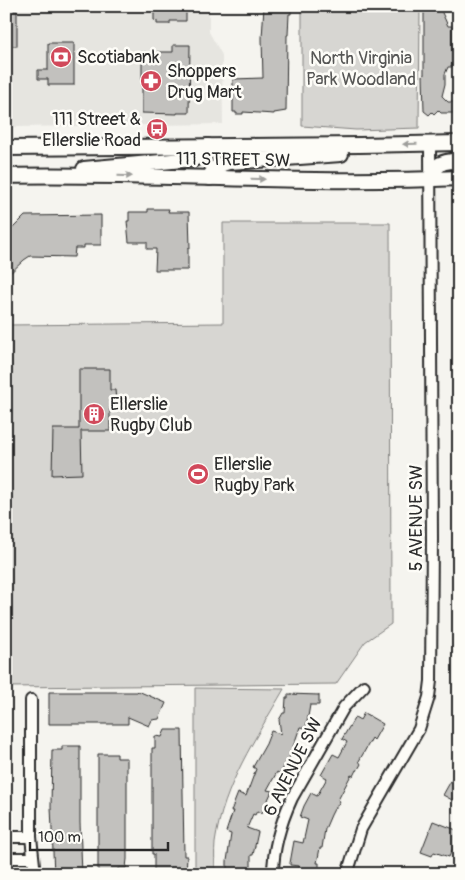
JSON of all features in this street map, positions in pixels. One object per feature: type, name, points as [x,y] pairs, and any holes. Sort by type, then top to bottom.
[{"type":"main road","points":[[6,140],[51,148]]},
{"type":"main road","name":"111 STREET SW","points":[[6,148],[459,143]]},
{"type":"main road","points":[[210,178],[215,168],[229,162],[343,154],[382,145]]},
{"type":"main road","points":[[44,175],[94,167],[194,160],[208,146]]},
{"type":"main road","points":[[430,179],[435,169],[442,162],[459,160]]},
{"type":"main road","name":"111 STREET SW","points":[[6,176],[44,175],[333,181],[459,178]]},
{"type":"street","name":"5 AVENUE SW","points":[[349,874],[349,868],[361,829],[419,729],[429,697],[431,681],[430,144]]},
{"type":"street","name":"6 AVENUE SW","points":[[273,874],[276,842],[285,812],[344,707],[364,686]]},
{"type":"street","points":[[32,700],[31,837],[34,874]]},
{"type":"street","points":[[6,837],[31,837]]},
{"type":"street","points":[[6,858],[33,858]]},
{"type":"lane","points":[[208,146],[210,178]]},
{"type":"shaded area","points":[[6,6],[209,6],[209,32],[222,55],[223,124],[14,127],[6,124]]},
{"type":"green space","name":"North Virginia Park Woodland","points":[[302,6],[420,6],[419,128],[356,130],[302,126]]},
{"type":"green space","name":"Ellerslie Rugby Park","points":[[223,223],[390,223],[391,624],[365,642],[336,684],[6,687],[6,325],[223,323]]},
{"type":"green space","points":[[195,688],[284,689],[242,763],[225,802],[215,843],[215,874],[195,874]]},
{"type":"building","points":[[154,6],[186,6],[186,21],[170,21],[170,24],[157,24],[157,21],[154,20]]},
{"type":"building","points":[[264,6],[291,6],[287,35],[286,111],[274,114],[243,112],[243,114],[236,114],[236,112],[233,112],[233,79],[263,78],[262,38]]},
{"type":"building","points":[[424,6],[439,6],[448,26],[452,26],[452,67],[448,67],[445,74],[442,96],[448,102],[459,102],[459,113],[441,113],[438,110],[434,114],[432,112],[429,115],[424,111]]},
{"type":"building","points":[[6,11],[17,11],[17,46],[6,46]]},
{"type":"building","name":"Scotiabank","points":[[48,43],[74,43],[74,85],[48,85],[48,79],[38,79],[38,70],[48,70]]},
{"type":"building","points":[[173,45],[190,45],[189,113],[142,113],[142,52],[173,52]]},
{"type":"building","points":[[148,209],[169,209],[168,212],[189,212],[190,248],[188,248],[188,270],[155,270],[156,249],[147,249],[147,242],[129,242],[127,221],[129,221],[129,212],[148,212]]},
{"type":"building","points":[[101,215],[101,245],[84,245],[84,248],[75,248],[74,257],[30,256],[6,277],[6,235],[25,216]]},
{"type":"building","name":"Ellerslie Rugby Club","points":[[79,369],[110,369],[110,390],[115,390],[116,401],[124,401],[123,408],[110,408],[110,431],[81,431],[82,474],[52,475],[53,429],[79,429]]},
{"type":"building","points":[[138,691],[166,703],[159,719],[152,720],[149,726],[128,717],[128,724],[49,724],[49,692]]},
{"type":"building","points":[[288,694],[319,695],[319,705],[310,705],[306,728],[300,727],[290,756],[280,774],[277,772],[267,790],[272,791],[262,813],[257,811],[255,815],[253,814],[247,828],[258,832],[253,855],[251,855],[251,874],[227,874],[231,834],[226,832],[233,811],[231,811],[238,793],[246,796],[256,769],[253,767],[271,731],[281,734],[279,720],[283,713],[285,713]]},
{"type":"building","points":[[364,713],[383,724],[374,740],[372,738],[359,761],[361,764],[353,776],[351,775],[338,800],[340,801],[331,815],[325,829],[322,848],[320,848],[317,863],[319,863],[319,873],[298,874],[299,866],[290,865],[290,863],[294,841],[303,843],[308,820],[300,817],[304,806],[311,793],[317,796],[327,778],[321,775],[333,754],[339,757],[347,742],[342,739],[355,717],[360,720]]},
{"type":"building","points":[[165,730],[182,730],[186,874],[154,874],[154,854],[152,854],[152,748],[155,748],[155,736],[162,737]]},
{"type":"building","points":[[62,746],[80,746],[82,874],[54,874],[51,807],[52,750],[62,750]]},
{"type":"building","points":[[98,754],[117,754],[117,758],[127,758],[127,859],[126,868],[118,868],[118,872],[98,872]]},
{"type":"building","points":[[452,779],[459,782],[459,802],[443,795]]},
{"type":"building","points":[[433,821],[459,831],[449,857],[434,852],[432,856],[421,852]]},
{"type":"place","name":"Scotiabank","points":[[61,57]]},
{"type":"place","name":"Shoppers Drug Mart","points":[[151,81]]},
{"type":"place","name":"111 Street & Ellerslie Road","points":[[157,129]]},
{"type":"place","name":"Ellerslie Rugby Club","points":[[94,414]]},
{"type":"place","name":"Ellerslie Rugby Park","points":[[198,474]]}]
